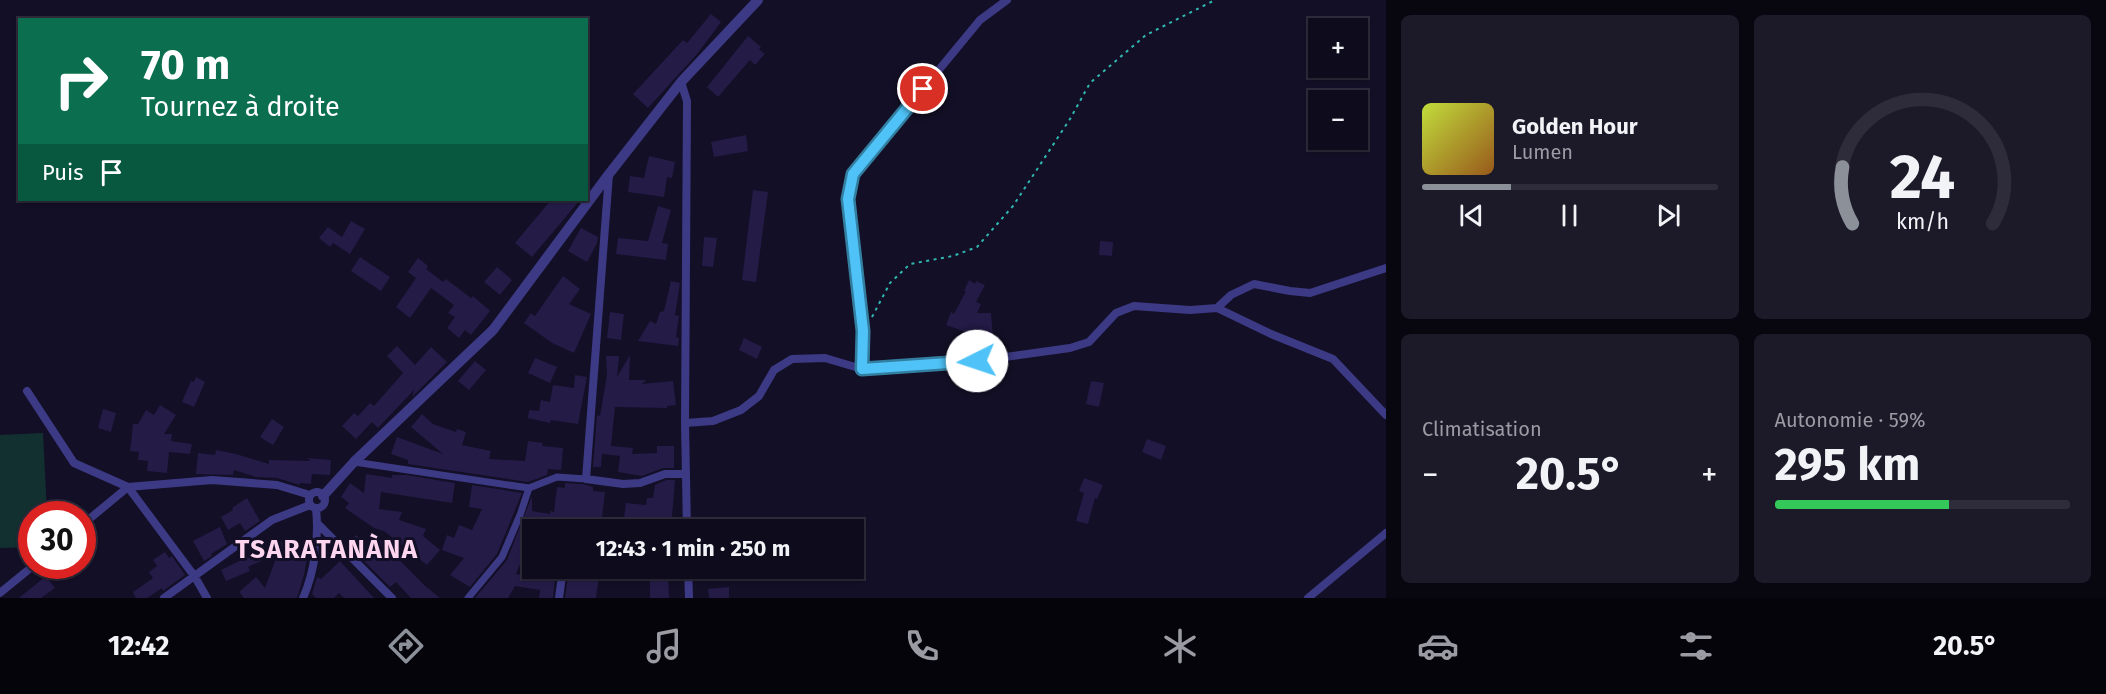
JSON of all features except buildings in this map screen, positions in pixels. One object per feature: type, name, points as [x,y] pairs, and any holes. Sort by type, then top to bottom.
[{"type":"street","points":[[164,598],[272,520],[323,506],[323,496],[354,462],[493,330],[681,82],[758,0]]},
{"type":"street","points":[[862,369],[863,331],[848,199],[853,174],[980,20],[1006,0]]},
{"type":"street","points":[[681,82],[687,101],[685,423],[687,519]]},
{"type":"street","points":[[586,479],[609,174]]},
{"type":"street","points":[[1217,308],[1231,295],[1254,284],[1290,291],[1310,292],[1386,268]]},
{"type":"street","points":[[685,423],[713,421],[741,410],[759,396],[774,370],[792,359],[825,358],[862,369],[977,361],[1070,348],[1089,342],[1116,313],[1134,306],[1190,310],[1217,308],[1271,334],[1334,359],[1386,415]]},
{"type":"street","points":[[27,391],[74,463],[128,487],[212,480],[277,485],[310,495],[317,492],[323,496]]},
{"type":"street","points":[[354,462],[529,488],[557,477],[623,484],[640,483],[665,474],[686,474]]},
{"type":"street","points":[[96,513],[128,487]]},
{"type":"street","points":[[128,487],[195,577],[207,598]]},
{"type":"street","points":[[468,598],[502,557],[529,488]]},
{"type":"street","points":[[303,598],[312,568],[318,524],[310,495]]},
{"type":"street","points":[[318,524],[392,598]]},
{"type":"street","points":[[1308,598],[1386,533]]},
{"type":"street","points":[[0,593],[18,578]]},
{"type":"street","points":[[559,598],[562,579]]},
{"type":"street","points":[[688,579],[689,598]]},
{"type":"path","points":[[863,331],[890,283],[910,264],[953,256],[977,248],[1013,206],[1070,119],[1090,83],[1146,35],[1215,0]]},
{"type":"green space","points":[[43,433],[46,501],[18,501],[18,547],[0,548],[0,435]]},
{"type":"district","name":"TSARATANÀNA","points":[[327,549]]},
{"type":"route","points":[[923,89],[853,174],[848,199],[863,331],[862,369],[977,361]]}]
